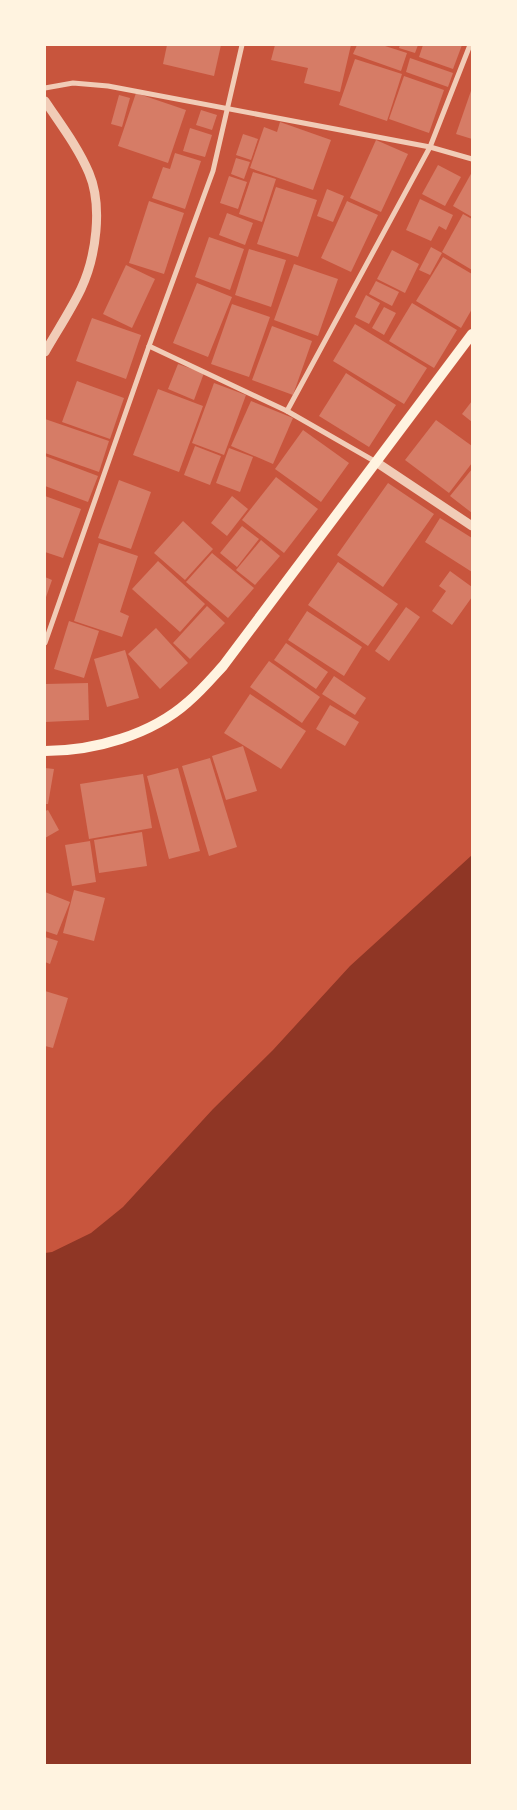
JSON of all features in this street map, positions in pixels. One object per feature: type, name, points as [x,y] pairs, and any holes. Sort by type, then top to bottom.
[{"type":"main road","points":[[45,751],[101,745],[151,727],[188,703],[223,666],[472,334]]},
{"type":"street","points":[[45,643],[149,346],[213,171],[242,45]]},
{"type":"street","points":[[287,411],[430,148],[470,45]]},
{"type":"street","points":[[45,88],[73,83],[108,86],[430,148],[472,159]]},
{"type":"street","points":[[45,101],[77,148],[90,175],[96,204],[96,230],[92,254],[82,288],[45,352]]},
{"type":"street","points":[[149,346],[287,411],[376,462],[472,526]]},
{"type":"shaded area","points":[[472,855],[472,1765],[45,1765],[45,1253],[52,1252],[91,1233],[123,1207],[213,1109],[273,1050],[350,966]]},
{"type":"building","points":[[167,45],[221,45],[214,76],[163,64]]},
{"type":"building","points":[[275,45],[351,45],[340,92],[304,83],[308,68],[271,60]]},
{"type":"building","points":[[357,45],[382,45],[407,53],[401,71],[353,54]]},
{"type":"building","points":[[400,45],[418,45],[415,53],[399,48]]},
{"type":"building","points":[[423,45],[462,45],[453,69],[419,57]]},
{"type":"building","points":[[410,58],[453,73],[448,87],[406,72]]},
{"type":"building","points":[[355,59],[402,74],[387,121],[339,105]]},
{"type":"building","points":[[404,76],[444,90],[429,133],[389,119]]},
{"type":"building","points":[[472,88],[472,139],[456,134]]},
{"type":"building","points":[[136,93],[186,110],[168,163],[118,146]]},
{"type":"building","points":[[119,95],[130,98],[122,127],[111,124]]},
{"type":"building","points":[[201,110],[217,115],[212,130],[196,125]]},
{"type":"building","points":[[280,122],[331,140],[313,190],[250,168],[264,127],[277,132]]},
{"type":"building","points":[[190,128],[212,135],[205,157],[183,151]]},
{"type":"building","points":[[243,134],[258,139],[251,160],[236,155]]},
{"type":"building","points":[[376,140],[408,154],[381,212],[350,198]]},
{"type":"building","points":[[175,153],[201,161],[185,209],[152,198],[163,167],[170,169]]},
{"type":"building","points":[[236,158],[250,162],[244,179],[231,174]]},
{"type":"building","points":[[438,165],[461,177],[445,206],[422,194]]},
{"type":"building","points":[[253,172],[276,179],[262,222],[239,214]]},
{"type":"building","points":[[472,172],[472,217],[453,206]]},
{"type":"building","points":[[229,176],[247,182],[238,209],[220,203]]},
{"type":"building","points":[[276,187],[317,200],[298,257],[257,244]]},
{"type":"building","points":[[327,189],[344,196],[333,222],[317,216]]},
{"type":"building","points":[[420,199],[453,215],[446,230],[439,226],[431,241],[406,230]]},
{"type":"building","points":[[149,201],[184,213],[164,274],[129,263]]},
{"type":"building","points":[[347,201],[378,215],[351,272],[321,258]]},
{"type":"building","points":[[227,213],[253,223],[245,245],[219,235]]},
{"type":"building","points":[[463,214],[472,219],[472,270],[442,252]]},
{"type":"building","points":[[209,237],[244,249],[230,290],[195,277]]},
{"type":"building","points":[[431,247],[442,253],[430,275],[419,270]]},
{"type":"building","points":[[249,249],[286,260],[271,307],[235,295]]},
{"type":"building","points":[[392,250],[419,264],[405,293],[377,279]]},
{"type":"building","points":[[443,257],[472,274],[472,309],[461,328],[416,301]]},
{"type":"building","points":[[294,264],[338,279],[318,336],[274,320]]},
{"type":"building","points":[[126,265],[155,279],[132,328],[103,314]]},
{"type":"building","points":[[376,281],[399,292],[392,306],[369,294]]},
{"type":"building","points":[[197,283],[232,297],[208,357],[173,343]]},
{"type":"building","points":[[366,295],[380,303],[369,324],[355,317]]},
{"type":"building","points":[[412,303],[457,330],[434,368],[389,341]]},
{"type":"building","points":[[232,304],[270,317],[249,377],[211,364]]},
{"type":"building","points":[[384,307],[396,313],[384,335],[372,328]]},
{"type":"building","points":[[92,318],[141,335],[126,379],[76,361]]},
{"type":"building","points":[[355,324],[427,368],[404,404],[333,361]]},
{"type":"building","points":[[272,326],[312,341],[293,395],[252,380]]},
{"type":"building","points":[[178,364],[204,373],[194,400],[168,389]]},
{"type":"building","points":[[346,373],[396,405],[369,447],[319,416]]},
{"type":"building","points":[[77,381],[124,398],[110,439],[62,422]]},
{"type":"building","points":[[214,383],[246,395],[224,455],[192,443]]},
{"type":"building","points":[[158,389],[203,406],[179,472],[133,455]]},
{"type":"building","points":[[251,401],[293,418],[273,464],[231,446]]},
{"type":"building","points":[[472,401],[472,422],[462,414]]},
{"type":"building","points":[[45,419],[109,441],[99,472],[45,453]]},
{"type":"building","points":[[436,420],[472,446],[472,463],[449,493],[405,460]]},
{"type":"building","points":[[303,430],[349,463],[321,502],[275,469]]},
{"type":"building","points":[[195,446],[221,456],[210,485],[184,475]]},
{"type":"building","points":[[229,448],[253,457],[240,492],[216,483]]},
{"type":"building","points":[[45,456],[98,476],[88,502],[45,486]]},
{"type":"building","points":[[472,469],[472,513],[450,496]]},
{"type":"building","points":[[276,477],[318,509],[284,553],[242,520]]},
{"type":"building","points":[[119,480],[151,492],[131,549],[98,538]]},
{"type":"building","points":[[388,483],[434,514],[383,587],[337,555]]},
{"type":"building","points":[[45,496],[81,509],[63,558],[45,552]]},
{"type":"building","points":[[232,496],[248,509],[227,536],[211,523]]},
{"type":"building","points":[[440,518],[472,538],[472,572],[425,542]]},
{"type":"building","points":[[183,521],[213,549],[185,580],[154,553]]},
{"type":"building","points":[[242,526],[259,539],[237,567],[220,553]]},
{"type":"building","points":[[261,540],[280,556],[255,585],[236,570]]},
{"type":"building","points":[[99,543],[138,556],[120,612],[129,616],[122,637],[74,621]]},
{"type":"building","points":[[212,553],[254,588],[228,618],[186,582]]},
{"type":"building","points":[[158,561],[205,604],[180,632],[132,589]]},
{"type":"building","points":[[338,562],[398,604],[368,646],[308,605]]},
{"type":"building","points":[[450,571],[472,587],[472,597],[452,625],[432,611],[446,591],[439,586]]},
{"type":"building","points":[[45,577],[52,580],[45,600]]},
{"type":"building","points":[[207,606],[225,623],[190,659],[173,643]]},
{"type":"building","points":[[406,607],[420,617],[389,661],[375,651]]},
{"type":"building","points":[[307,611],[362,647],[344,676],[288,640]]},
{"type":"building","points":[[69,621],[99,631],[84,678],[54,669]]},
{"type":"building","points":[[156,628],[188,663],[160,689],[128,654]]},
{"type":"building","points":[[286,643],[328,672],[316,689],[274,660]]},
{"type":"building","points":[[125,650],[139,698],[107,707],[94,659]]},
{"type":"building","points":[[269,661],[320,697],[302,723],[250,687]]},
{"type":"building","points":[[334,676],[366,698],[355,715],[322,694]]},
{"type":"building","points":[[88,683],[89,720],[45,722],[45,684]]},
{"type":"building","points":[[250,694],[306,731],[281,769],[224,733]]},
{"type":"building","points":[[330,705],[359,722],[345,746],[316,729]]},
{"type":"building","points":[[243,746],[257,791],[226,800],[212,756]]},
{"type":"building","points":[[210,758],[237,847],[209,856],[182,766]]},
{"type":"building","points":[[45,768],[54,769],[48,804],[45,804]]},
{"type":"building","points":[[178,768],[200,851],[169,859],[147,776]]},
{"type":"building","points":[[143,774],[152,828],[89,839],[80,784]]},
{"type":"building","points":[[48,810],[59,830],[45,838],[45,811]]},
{"type":"building","points":[[142,832],[147,866],[99,873],[94,840]]},
{"type":"building","points":[[90,841],[96,882],[72,886],[65,845]]},
{"type":"building","points":[[74,890],[105,898],[94,941],[63,933]]},
{"type":"building","points":[[45,892],[70,902],[57,935],[45,931]]},
{"type":"building","points":[[45,937],[58,941],[50,964],[45,962]]},
{"type":"building","points":[[45,991],[68,998],[53,1048],[45,1046]]}]
